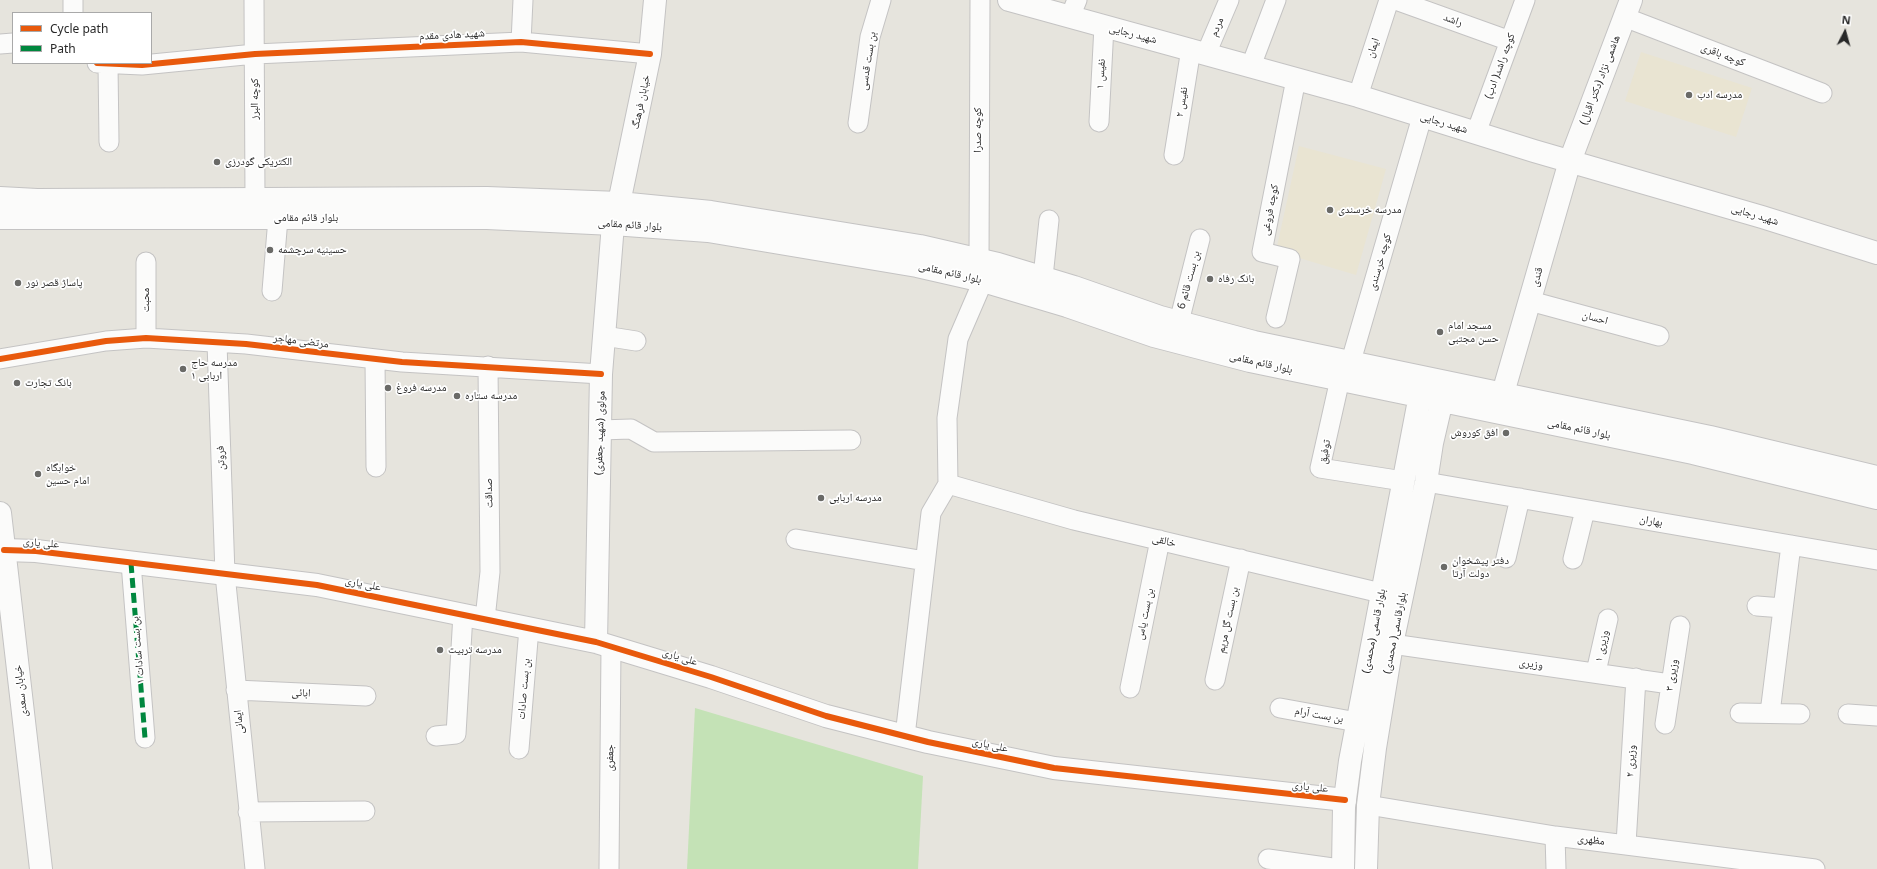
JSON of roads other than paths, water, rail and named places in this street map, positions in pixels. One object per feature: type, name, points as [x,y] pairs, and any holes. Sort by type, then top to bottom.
[{"type":"main road","name":"خیابان فرهنگ","points":[[619,203],[650,54],[655,0]]},
{"type":"main road","name":"شهید رجایی","points":[[1009,0],[1073,8],[1104,26],[1358,96],[1422,117],[1762,217],[1877,253]]},
{"type":"main road","name":"هاشمی نژاد (دکتر اقبال)","points":[[1570,161],[1628,8]]},
{"type":"main road","name":"قندی","points":[[1503,393],[1570,161]]},
{"type":"main road","name":"بلوار قائم مقامی","points":[[0,198],[37,200],[255,198],[454,208],[613,224],[708,231],[917,266],[983,281],[1071,296],[1160,317],[1254,342],[1420,395],[1442,400],[1695,443],[1877,477]]},
{"type":"main road","name":"بلوار قائم مقامی","points":[[0,218],[278,218],[454,208],[619,203],[711,212],[920,246],[979,260],[1043,278],[1071,296],[1161,338],[1250,361],[1345,370],[1503,393],[1695,443],[1877,498]]},
{"type":"main road","name":"مولوی (شهید جعفری)","points":[[604,644],[600,430],[604,336],[613,224]]},
{"type":"main road","name":"بلوار قاسمی (محمدی)","points":[[1342,869],[1345,800],[1381,593],[1403,481],[1422,441],[1420,395]]},
{"type":"main road","name":"بلوارقاسمی( محمدی)","points":[[1366,869],[1368,805],[1374,748],[1392,644],[1426,482],[1422,441],[1442,400]]},
{"type":"main road","name":"خیابان سعدی","points":[[0,513],[4,550],[5,592],[41,869]]},
{"type":"main road","name":"علی یاری","points":[[4,550],[36,551],[316,585],[604,644],[711,677],[826,716],[904,736],[1054,768],[1345,800],[1368,805]]},
{"type":"street","points":[[73,0],[73,12]]},
{"type":"street","name":"کوچه البرز","points":[[254,0],[255,198]]},
{"type":"street","points":[[521,42],[523,0]]},
{"type":"street","name":"بن بست قدسی","points":[[858,123],[870,37],[881,0]]},
{"type":"street","name":"کوچه صدرا","points":[[979,260],[980,0]]},
{"type":"street","name":"مردم","points":[[1198,52],[1228,0]]},
{"type":"street","points":[[1251,66],[1276,0]]},
{"type":"street","name":"ایمان","points":[[1358,96],[1389,0]]},
{"type":"street","name":"راشد","points":[[1396,0],[1510,40]]},
{"type":"street","name":"کوچه راشد( ادب)","points":[[1476,133],[1525,0]]},
{"type":"street","name":"کوچه باقری","points":[[1628,8],[1822,93]]},
{"type":"street","name":"نفیس ‍۱","points":[[1099,122],[1104,26]]},
{"type":"street","name":"شهید هادی مقدم","points":[[102,64],[142,65],[255,54],[521,42],[650,54]]},
{"type":"street","points":[[0,44],[12,43]]},
{"type":"street","name":"نفیس ۲","points":[[1174,154],[1198,52]]},
{"type":"street","points":[[102,64],[108,142]]},
{"type":"street","name":"کوچه فروغی","points":[[1276,318],[1290,259],[1262,252],[1296,79]]},
{"type":"street","name":"کوچه خرسندی","points":[[1345,370],[1422,117]]},
{"type":"street","points":[[272,291],[278,218]]},
{"type":"street","points":[[1043,278],[1049,220]]},
{"type":"street","name":"بن بست قائم 6","points":[[1179,322],[1200,239]]},
{"type":"street","name":"محبت","points":[[146,262],[146,338]]},
{"type":"street","points":[[904,736],[931,513],[948,484],[947,418],[958,339],[983,281]]},
{"type":"street","name":"احسان","points":[[1530,301],[1659,336]]},
{"type":"street","points":[[604,336],[636,341]]},
{"type":"street","name":"مرتضی مهاجر","points":[[0,359],[106,341],[146,338],[246,344],[375,360],[602,374]]},
{"type":"street","name":"فروتن","points":[[217,343],[225,574]]},
{"type":"street","points":[[375,360],[376,467]]},
{"type":"street","name":"صداقت","points":[[485,619],[490,572],[488,366]]},
{"type":"street","name":"توفیق","points":[[1345,370],[1320,468],[1403,481]]},
{"type":"street","points":[[600,430],[631,428],[654,442],[851,440]]},
{"type":"street","name":"بهاران","points":[[1426,482],[1877,560]]},
{"type":"street","name":"خالقی","points":[[948,484],[1074,520],[1381,593]]},
{"type":"street","points":[[1506,558],[1520,498]]},
{"type":"street","points":[[1573,559],[1585,510]]},
{"type":"street","points":[[796,539],[925,561]]},
{"type":"street","name":"بن بست یاس","points":[[1130,688],[1160,540]]},
{"type":"street","points":[[1770,713],[1791,545]]},
{"type":"street","name":"بن بست گل مریم","points":[[1215,680],[1241,559]]},
{"type":"street","name":"بن بست سادات ۱","points":[[131,563],[145,738]]},
{"type":"street","name":"ایمانی","points":[[225,574],[255,869]]},
{"type":"street","points":[[1757,606],[1783,608]]},
{"type":"street","points":[[436,736],[456,734],[463,614]]},
{"type":"street","name":"وزیری ۱","points":[[1596,672],[1608,619]]},
{"type":"street","name":"وزیری ۳","points":[[1665,724],[1680,626]]},
{"type":"street","name":"بن بست صادات","points":[[519,750],[529,628]]},
{"type":"street","name":"جعفری","points":[[604,644],[610,869]]},
{"type":"street","name":"وزیری","points":[[1392,644],[1596,672],[1670,684]]},
{"type":"street","name":"وزیری ۲","points":[[1626,844],[1636,678]]},
{"type":"street","name":"ابائی","points":[[236,690],[366,696]]},
{"type":"street","name":"بن بست آرام","points":[[1280,708],[1358,722]]},
{"type":"street","points":[[1740,713],[1800,714]]},
{"type":"street","points":[[1848,714],[1877,716]]},
{"type":"street","name":"مظهری","points":[[1368,805],[1555,836],[1815,869]]},
{"type":"street","points":[[248,812],[365,811]]},
{"type":"street","points":[[1555,836],[1556,869]]},
{"type":"street","points":[[1268,859],[1342,869]]},
{"type":"place","name":"مدرسه ادب","points":[[1689,95]]},
{"type":"place","name":"الکتریکی گودرزی","points":[[217,162]]},
{"type":"place","name":"مدرسه خرسندی","points":[[1330,210]]},
{"type":"place","name":"حسینیه سرچشمه","points":[[270,250]]},
{"type":"place","name":"بانک رفاه","points":[[1210,279]]},
{"type":"place","name":"پاساژ قصر نور","points":[[18,283]]},
{"type":"place","name":"مسجد امام حسن مجتبی","points":[[1440,332]]},
{"type":"place","name":"مدرسه حاج اربابی ۱","points":[[183,369]]},
{"type":"place","name":"بانک تجارت","points":[[17,383]]},
{"type":"place","name":"مدرسه فروغ","points":[[388,388]]},
{"type":"place","name":"مدرسه ستاره","points":[[457,396]]},
{"type":"place","name":"افق کوروش","points":[[1506,433]]},
{"type":"place","name":"خوابگاه امام حسین","points":[[38,474]]},
{"type":"place","name":"مدرسه اربابی","points":[[821,498]]},
{"type":"place","name":"دفتر پیشخوان دولت آرتا","points":[[1444,567]]},
{"type":"place","name":"مدرسه تربیت","points":[[440,650]]}]
